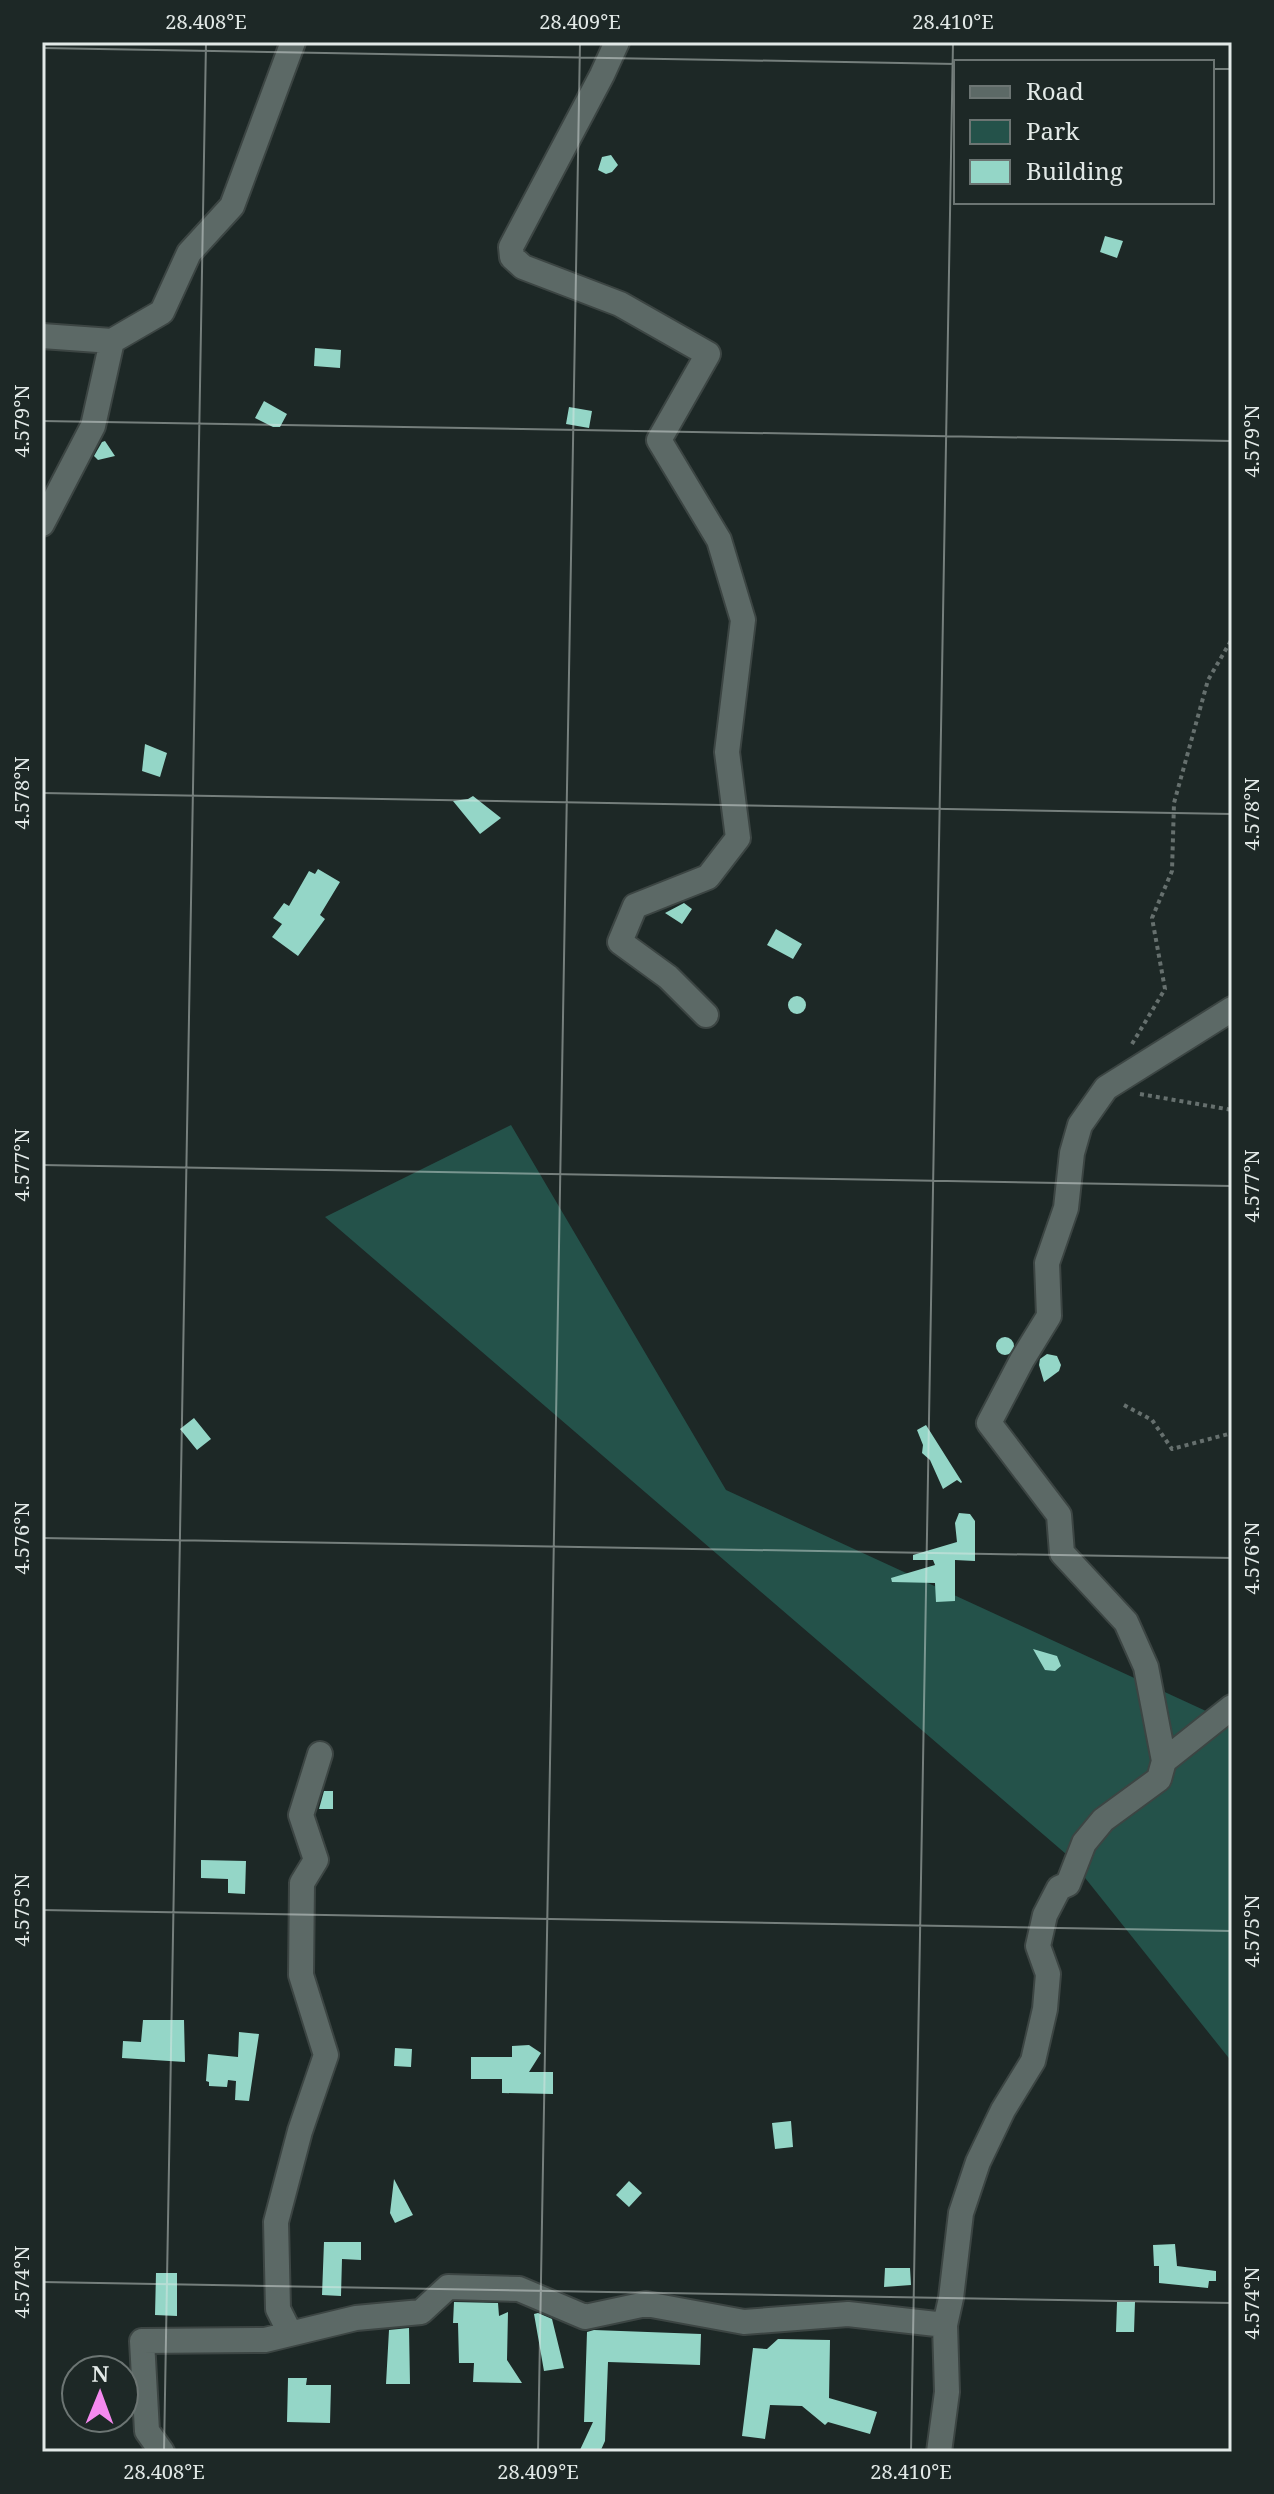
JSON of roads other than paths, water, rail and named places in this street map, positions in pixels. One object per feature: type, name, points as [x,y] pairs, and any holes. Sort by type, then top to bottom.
[{"type":"street","points":[[42,336],[112,341],[162,312],[189,253],[232,206],[293,42]]},
{"type":"street","points":[[617,42],[511,247],[512,257],[523,267],[620,304],[708,354],[659,440],[719,540],[743,620],[727,752],[738,838],[708,877],[635,906],[620,942],[668,977],[706,1015]]},
{"type":"street","points":[[42,524],[93,426],[112,341]]},
{"type":"street","points":[[939,2452],[947,2392],[945,2325],[961,2213],[978,2162],[1003,2110],[1033,2061],[1045,2009],[1048,1974],[1038,1946],[1045,1915],[1059,1888],[1068,1884],[1084,1843],[1103,1820],[1159,1779],[1164,1761],[1146,1667],[1126,1622],[1062,1553],[1059,1515],[989,1423],[1049,1316],[1047,1263],[1066,1208],[1072,1153],[1080,1125],[1106,1088],[1232,1009]]},
{"type":"street","points":[[1164,1761],[1232,1707]]},
{"type":"street","points":[[290,2333],[278,2309],[276,2222],[300,2131],[326,2055],[301,1975],[302,1883],[316,1860],[301,1815],[320,1754]]},
{"type":"street","points":[[162,2452],[147,2431],[142,2341],[265,2340],[356,2318],[421,2312],[448,2287],[519,2289],[585,2317],[646,2304],[744,2322],[848,2314],[945,2325]]}]
